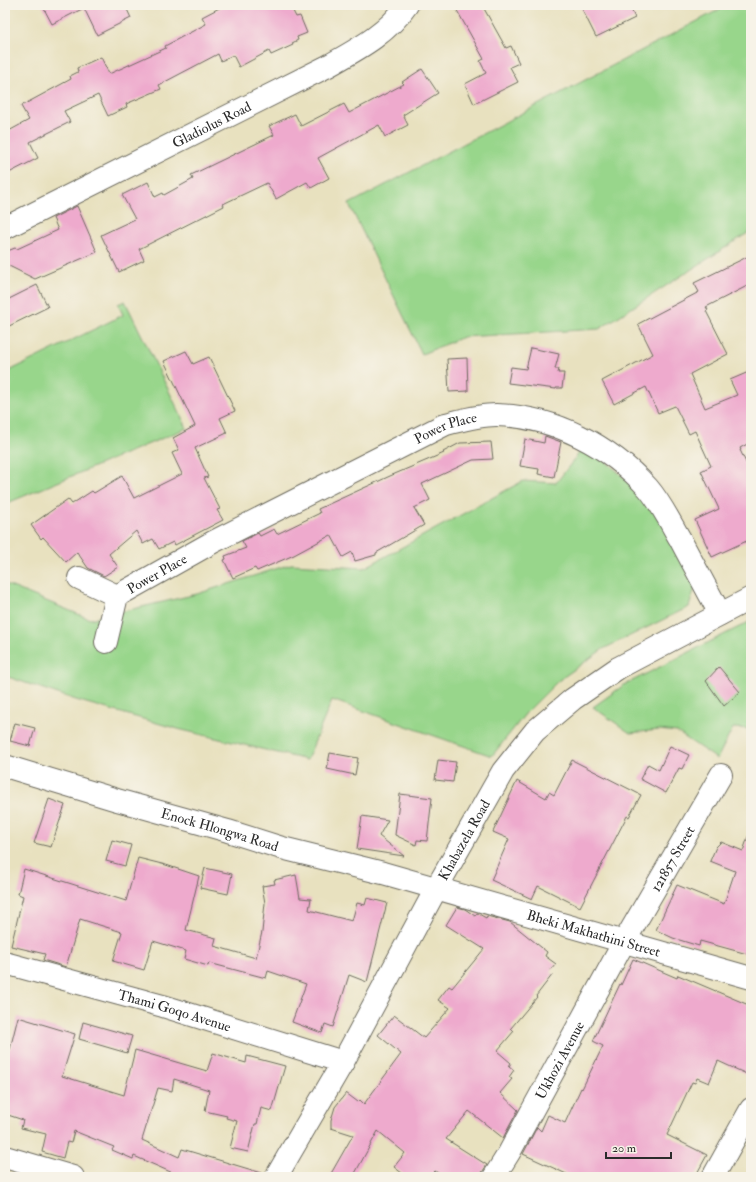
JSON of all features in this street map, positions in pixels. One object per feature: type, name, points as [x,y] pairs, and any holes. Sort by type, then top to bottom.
[{"type":"street","name":"Gladiolus Road","points":[[5,228],[365,46],[386,30],[402,13],[407,5]]},
{"type":"street","name":"Power Place","points":[[106,642],[117,596],[213,542],[446,424],[495,415],[525,417],[556,426],[589,441],[622,464],[648,488],[665,511],[720,614]]},
{"type":"street","name":"Power Place","points":[[80,578],[117,596]]},
{"type":"street","name":"Khabazela Road","points":[[276,1177],[343,1062],[436,889],[503,770],[535,731],[573,699],[618,668],[751,598]]},
{"type":"street","name":"Enock Hlongwa Road","points":[[5,766],[117,800],[177,815],[282,848],[384,873],[436,889]]},
{"type":"street","name":"121857 Street","points":[[624,942],[721,775]]},
{"type":"street","name":"Bheki Makhathini Street","points":[[436,889],[751,978]]},
{"type":"street","name":"Ukhozi Avenue","points":[[494,1177],[510,1153],[624,942]]},
{"type":"street","name":"Thami Goqo Avenue","points":[[5,963],[164,1006],[343,1062]]},
{"type":"street","points":[[713,1177],[744,1140],[751,1109]]},
{"type":"street","points":[[5,1157],[73,1177]]},
{"type":"green space","points":[[728,5],[751,5],[751,231],[599,329],[463,337],[422,354],[349,204]]},
{"type":"green space","points":[[125,301],[187,428],[5,504],[5,373],[123,315],[118,304]]},
{"type":"green space","points":[[586,444],[651,501],[696,585],[689,607],[603,649],[558,681],[526,713],[492,756],[332,700],[307,760],[178,729],[76,700],[5,676],[5,584],[90,619],[197,594],[291,564],[364,568],[523,481],[556,483]]},
{"type":"green space","points":[[751,621],[751,729],[733,728],[717,759],[677,732],[659,730],[630,733],[593,707],[624,685]]},
{"type":"building","points":[[42,5],[125,5],[131,18],[97,35],[84,8],[52,24]]},
{"type":"building","points":[[225,5],[290,5],[296,17],[300,16],[307,33],[297,37],[298,40],[292,43],[293,45],[271,55],[269,51],[239,67],[233,55],[221,61],[218,54],[159,85],[161,89],[126,104],[127,107],[108,116],[98,95],[64,111],[70,122],[30,142],[38,158],[5,175],[5,133],[29,120],[21,106],[71,79],[70,76],[78,72],[77,68],[101,57],[109,74],[166,48],[165,46],[206,24],[202,17]]},
{"type":"building","points":[[454,5],[482,5],[506,48],[511,46],[519,63],[510,67],[518,82],[474,104],[465,84],[486,73],[480,61],[484,59]]},
{"type":"building","points":[[580,5],[629,5],[635,18],[596,37]]},
{"type":"building","points":[[422,69],[438,93],[403,115],[408,125],[385,137],[379,125],[318,158],[329,178],[311,188],[307,182],[276,199],[267,183],[223,204],[224,206],[139,249],[144,260],[119,272],[101,235],[135,219],[122,195],[148,182],[155,197],[163,193],[164,195],[193,179],[191,175],[274,135],[269,126],[295,114],[301,126],[344,104],[349,113],[404,84],[402,82]]},
{"type":"building","points":[[77,206],[97,252],[35,279],[5,264],[5,252],[15,248],[17,249],[58,230],[53,218]]},
{"type":"building","points":[[751,255],[751,284],[706,307],[708,310],[706,311],[728,354],[690,374],[705,408],[737,395],[730,380],[751,371],[751,442],[740,448],[740,450],[751,473],[751,539],[712,557],[695,520],[719,509],[701,471],[711,466],[695,431],[689,434],[675,406],[658,413],[646,387],[614,404],[602,381],[653,354],[638,324],[699,292],[694,283]]},
{"type":"building","points":[[37,285],[48,307],[5,328],[5,301]]},
{"type":"building","points":[[531,348],[559,354],[555,369],[559,369],[558,373],[564,373],[562,388],[556,389],[508,383],[511,367],[526,369]]},
{"type":"building","points":[[186,351],[193,364],[209,357],[235,411],[220,418],[227,433],[195,448],[208,477],[204,478],[220,509],[217,510],[223,520],[175,545],[173,542],[159,549],[153,539],[143,544],[136,531],[109,554],[118,567],[104,576],[88,568],[77,552],[66,562],[43,537],[41,539],[31,525],[68,499],[72,504],[92,491],[94,493],[122,476],[134,498],[182,474],[172,453],[179,450],[173,438],[195,426],[164,361]]},
{"type":"building","points":[[467,358],[468,391],[449,392],[447,359]]},
{"type":"building","points":[[545,436],[561,442],[554,477],[538,474],[539,469],[520,466],[525,439],[544,443]]},
{"type":"building","points":[[491,442],[493,459],[473,460],[422,484],[430,500],[414,508],[424,525],[376,553],[376,555],[355,561],[352,552],[343,557],[331,535],[294,555],[257,571],[255,568],[233,578],[224,560],[226,559],[225,556],[246,548],[242,541],[258,533],[260,536],[274,529],[277,534],[320,513],[318,509],[444,453],[443,452],[460,443]]},
{"type":"building","points":[[719,667],[740,692],[724,706],[706,681]]},
{"type":"building","points":[[15,723],[35,728],[30,746],[10,741]]},
{"type":"building","points":[[670,746],[689,755],[682,769],[679,768],[666,793],[640,779],[648,764],[659,770]]},
{"type":"building","points":[[330,753],[358,758],[355,775],[327,769]]},
{"type":"building","points":[[438,760],[456,762],[453,782],[435,780]]},
{"type":"building","points":[[572,760],[641,795],[629,817],[627,816],[580,907],[538,886],[532,899],[491,880],[509,839],[493,832],[517,781],[546,798],[549,792],[554,795]]},
{"type":"building","points":[[400,794],[432,798],[427,841],[417,840],[416,845],[395,835]]},
{"type":"building","points":[[49,799],[65,805],[51,847],[34,843]]},
{"type":"building","points":[[362,816],[388,820],[379,836],[404,856],[357,849]]},
{"type":"building","points":[[749,834],[751,835],[751,955],[700,941],[699,946],[673,938],[656,930],[677,885],[724,904],[735,871],[710,861],[716,847],[721,842],[743,851]]},
{"type":"building","points":[[112,840],[131,845],[125,866],[106,861]]},
{"type":"building","points":[[138,858],[166,865],[199,876],[186,930],[216,938],[214,946],[256,958],[262,932],[265,903],[262,886],[275,884],[274,880],[296,875],[300,898],[311,899],[309,910],[352,921],[357,903],[365,905],[367,898],[387,903],[367,982],[349,975],[333,1027],[325,1024],[322,1033],[292,1022],[306,984],[268,971],[266,978],[209,963],[208,966],[184,959],[186,951],[153,941],[144,970],[113,961],[122,932],[80,919],[66,967],[43,960],[45,954],[11,946],[23,896],[18,894],[24,869],[126,901]]},
{"type":"building","points":[[205,868],[232,874],[228,894],[200,888]]},
{"type":"building","points":[[457,907],[465,909],[475,916],[477,913],[486,918],[487,916],[510,922],[547,952],[545,956],[556,964],[550,971],[553,974],[536,996],[537,997],[511,1028],[514,1031],[497,1051],[511,1063],[509,1066],[514,1070],[509,1077],[512,1079],[500,1093],[518,1110],[503,1138],[469,1111],[446,1139],[487,1165],[479,1177],[444,1177],[435,1171],[429,1177],[407,1177],[394,1167],[405,1153],[378,1131],[353,1177],[329,1177],[353,1135],[331,1128],[331,1120],[335,1107],[346,1093],[358,1102],[360,1100],[364,1104],[401,1054],[378,1035],[394,1015],[424,1038],[450,1008],[438,1000],[449,986],[452,988],[484,949],[446,925]]},
{"type":"building","points":[[633,959],[677,978],[678,975],[751,1006],[751,1076],[718,1061],[709,1083],[697,1078],[695,1083],[692,1082],[667,1135],[707,1155],[695,1177],[573,1177],[523,1154],[537,1127],[541,1131],[548,1115],[565,1123],[603,1046],[593,1041]]},
{"type":"building","points":[[18,1017],[75,1034],[62,1076],[124,1095],[135,1050],[207,1071],[213,1053],[246,1063],[247,1056],[285,1066],[272,1111],[261,1108],[257,1124],[255,1124],[248,1152],[230,1148],[237,1121],[226,1118],[227,1116],[205,1111],[209,1090],[174,1079],[172,1091],[158,1088],[142,1140],[179,1157],[182,1149],[262,1173],[261,1177],[182,1177],[134,1156],[133,1159],[112,1150],[114,1147],[74,1131],[71,1143],[67,1142],[63,1158],[42,1152],[46,1134],[21,1128],[23,1120],[5,1114],[5,1048],[10,1049]]},
{"type":"building","points":[[83,1022],[132,1036],[127,1053],[79,1039]]}]
